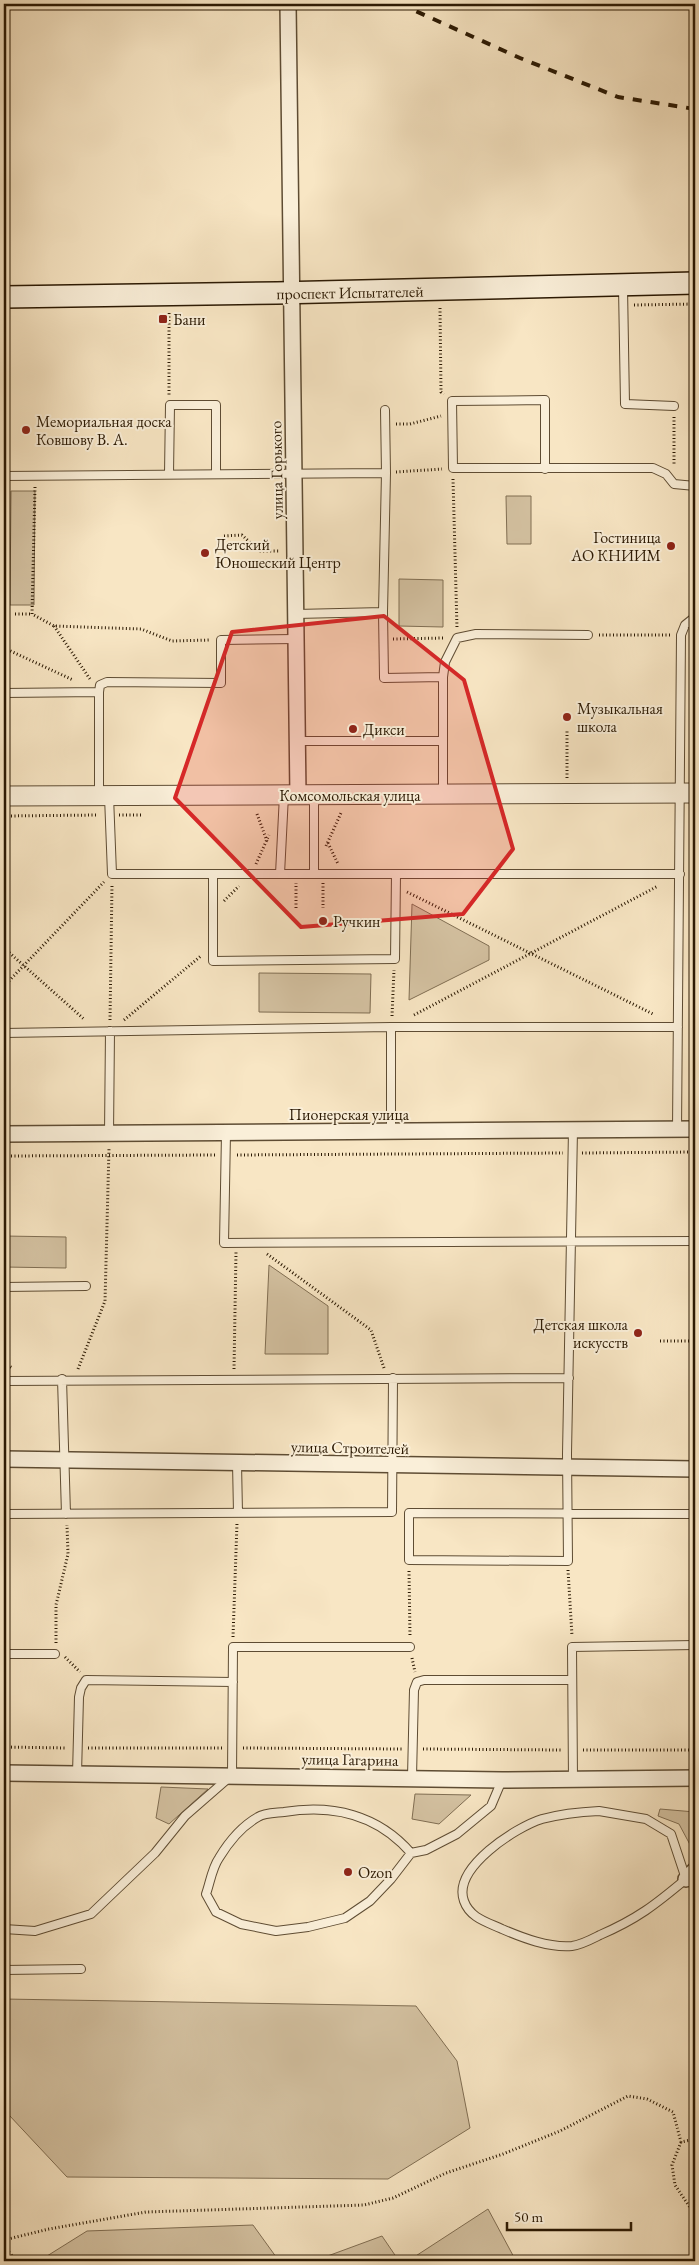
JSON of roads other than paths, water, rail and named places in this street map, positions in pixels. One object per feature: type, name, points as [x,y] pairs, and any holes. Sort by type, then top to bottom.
[{"type":"main road","name":"проспект Испытателей","points":[[4,306],[291,293],[695,283]]},
{"type":"street","name":"улица Горького","points":[[288,4],[297,741],[303,800]]},
{"type":"street","name":"Комсомольская улица","points":[[4,796],[303,800],[443,795],[688,794]]},
{"type":"street","name":"Пионерская улица","points":[[4,1134],[695,1129]]},
{"type":"street","name":"улица Строителей","points":[[4,1459],[695,1469]]},
{"type":"street","name":"улица Гагарина","points":[[4,1773],[502,1780],[695,1778]]},
{"type":"lane","points":[[623,285],[625,404],[674,406]]},
{"type":"lane","points":[[4,400],[4,614]]},
{"type":"lane","points":[[545,469],[545,400],[452,400],[453,468],[545,469],[653,468],[666,474],[674,484],[695,486]]},
{"type":"lane","points":[[169,474],[170,405],[216,406],[216,474]]},
{"type":"lane","points":[[385,410],[384,678],[443,677]]},
{"type":"lane","points":[[4,476],[386,473]]},
{"type":"lane","points":[[296,614],[383,612]]},
{"type":"lane","points":[[677,1130],[680,874],[688,794],[682,635],[685,625],[695,617]]},
{"type":"lane","points":[[443,795],[443,677],[449,650],[457,638],[476,634],[588,635]]},
{"type":"lane","points":[[296,639],[221,640],[221,684],[108,682],[100,685],[104,796],[112,874],[680,874]]},
{"type":"lane","points":[[4,693],[99,692]]},
{"type":"lane","points":[[297,741],[443,741]]},
{"type":"lane","points":[[303,800],[314,874]]},
{"type":"lane","points":[[280,874],[303,800]]},
{"type":"lane","points":[[213,874],[213,961],[395,960],[396,874]]},
{"type":"lane","points":[[4,1033],[391,1027],[678,1027]]},
{"type":"lane","points":[[391,1027],[391,1132]]},
{"type":"lane","points":[[109,1134],[110,1032]]},
{"type":"lane","points":[[573,1130],[568,1378],[567,1467],[567,1514],[568,1561],[409,1560],[409,1513],[567,1514],[695,1514]]},
{"type":"lane","points":[[226,1133],[224,1243],[695,1240]]},
{"type":"lane","points":[[4,1287],[86,1286]]},
{"type":"lane","points":[[4,1381],[74,1379],[568,1378]]},
{"type":"lane","points":[[4,1514],[392,1512],[390,1379]]},
{"type":"lane","points":[[62,1380],[66,1514]]},
{"type":"lane","points":[[237,1463],[238,1513]]},
{"type":"lane","points":[[573,1780],[572,1647],[695,1645]]},
{"type":"lane","points":[[4,1928],[35,1931],[91,1914],[155,1853],[185,1816],[232,1775],[233,1647],[410,1647]]},
{"type":"lane","points":[[4,1654],[55,1654]]},
{"type":"lane","points":[[77,1774],[79,1696],[86,1680],[233,1682]]},
{"type":"lane","points":[[412,1778],[414,1690],[417,1682],[424,1680],[572,1680]]},
{"type":"lane","points":[[412,1853],[397,1836],[364,1817],[338,1811],[296,1810],[259,1816],[238,1833],[218,1859],[206,1894],[216,1912],[242,1924],[276,1931],[308,1927],[345,1918],[370,1902],[412,1853],[426,1850],[457,1834],[491,1806],[502,1780]]},
{"type":"lane","points":[[599,1811],[646,1819],[671,1834],[690,1875],[654,1907],[632,1921],[573,1946],[546,1944],[510,1932],[473,1916],[463,1900],[465,1877],[482,1856],[506,1837],[540,1820],[568,1813],[599,1811]]},
{"type":"lane","points":[[4,1970],[81,1969]]},
{"type":"railway","points":[[400,4],[520,58],[618,97],[695,109]]},
{"type":"place","name":"Бани","points":[[163,319]]},
{"type":"place","name":"Мемориальная доска Ковшову В. А.","points":[[26,430]]},
{"type":"place","name":"Гостиница АО КНИИМ","points":[[671,546]]},
{"type":"place","name":"Детский Юношеский Центр","points":[[205,553]]},
{"type":"place","name":"Музыкальная школа","points":[[567,717]]},
{"type":"place","name":"Дикси","points":[[353,729]]},
{"type":"place","name":"Ручкин","points":[[323,921]]},
{"type":"place","name":"Детская школа искусств","points":[[638,1333]]},
{"type":"place","name":"Ozon","points":[[348,1872]]}]
